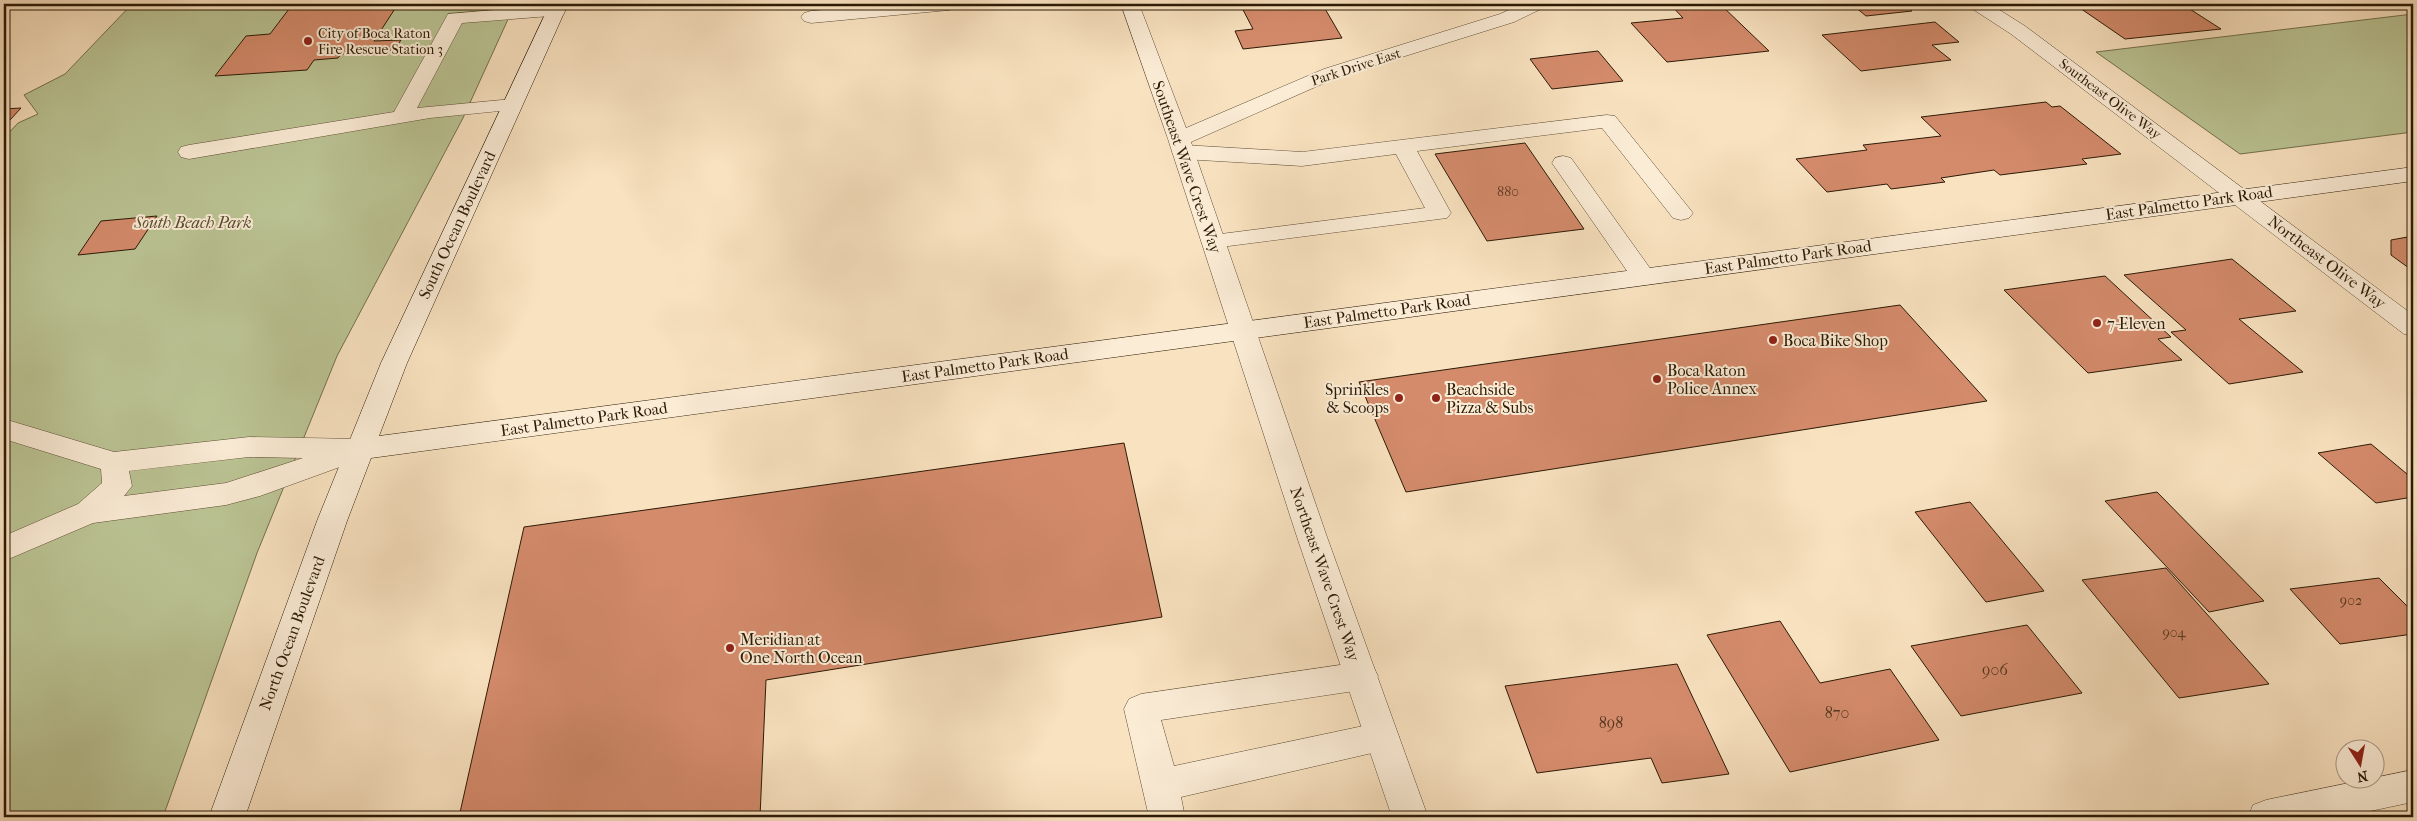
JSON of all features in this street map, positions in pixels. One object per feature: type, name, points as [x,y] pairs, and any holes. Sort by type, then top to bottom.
[{"type":"main road","points":[[811,17],[949,4]]},
{"type":"main road","name":"Southeast Wave Crest Way","points":[[1130,4],[1181,145],[1243,330]]},
{"type":"main road","name":"Park Drive East","points":[[1181,145],[1330,72],[1406,51],[1498,21],[1536,4]]},
{"type":"main road","name":"Southeast Olive Way","points":[[1978,4],[2018,30],[2240,197]]},
{"type":"main road","points":[[402,117],[455,18],[558,7]]},
{"type":"main road","name":"South Ocean Boulevard","points":[[360,449],[394,363],[558,7]]},
{"type":"main road","points":[[189,152],[402,117],[512,105]]},
{"type":"main road","points":[[1181,145],[1302,159],[1403,146],[1542,133],[1607,122],[1681,213]]},
{"type":"main road","points":[[1213,241],[1439,213],[1403,146]]},
{"type":"main road","points":[[1563,163],[1642,276]]},
{"type":"main road","name":"East Palmetto Park Road","points":[[360,449],[2413,174]]},
{"type":"main road","name":"Northeast Olive Way","points":[[2240,197],[2413,328]]},
{"type":"main road","name":"Northeast Wave Crest Way","points":[[1243,330],[1312,537],[1410,817]]},
{"type":"main road","points":[[4,428],[30,434],[96,459],[114,462],[249,447],[360,449]]},
{"type":"main road","points":[[4,549],[88,512],[226,494],[250,488],[360,449]]},
{"type":"main road","name":"North Ocean Boulevard","points":[[227,817],[332,521],[360,449]]},
{"type":"main road","points":[[88,512],[117,486],[114,462]]},
{"type":"main road","points":[[1361,676],[1141,709],[1164,801],[1382,737]]},
{"type":"main road","points":[[2266,817],[2413,786]]},
{"type":"green space","name":"South Beach Park","points":[[132,4],[515,4],[463,118],[337,356],[257,553],[163,817],[4,817],[4,138],[18,123],[38,114],[24,95],[65,74]]},
{"type":"green space","points":[[2413,14],[2413,132],[2240,154],[2096,52]]},
{"type":"building","name":"City of Boca Raton Fire Rescue Station 3","points":[[398,4],[374,41],[401,40],[394,50],[341,54],[338,58],[314,60],[307,70],[215,76],[246,36],[270,34],[289,9]]},
{"type":"building","points":[[1221,4],[1240,4],[1222,6]]},
{"type":"building","points":[[1240,4],[1341,4],[1324,7],[1342,38],[1243,49],[1235,31],[1253,29]]},
{"type":"building","points":[[1670,4],[1720,4],[1769,51],[1667,62],[1631,23],[1683,18]]},
{"type":"building","points":[[1836,4],[1904,4],[1912,11],[1866,16],[1854,6],[1840,7]]},
{"type":"building","points":[[2101,4],[2182,4],[2221,29],[2125,39],[2077,6]]},
{"type":"building","points":[[1935,22],[1959,42],[1932,45],[1951,60],[1861,71],[1822,35]]},
{"type":"building","points":[[1598,51],[1623,81],[1552,89],[1530,59]]},
{"type":"building","points":[[2046,102],[2052,107],[2060,106],[2121,154],[2082,159],[2087,164],[2000,175],[1994,170],[1941,178],[1945,182],[1891,189],[1887,184],[1827,192],[1796,159],[1867,150],[1863,145],[1941,136],[1921,117]]},
{"type":"building","points":[[21,108],[10,120],[4,120],[4,109]]},
{"type":"building","points":[[1525,143],[1584,229],[1487,241],[1435,154]]},
{"type":"building","points":[[157,216],[135,249],[78,255],[101,221]]},
{"type":"building","points":[[2413,236],[2413,271],[2391,255],[2391,240]]},
{"type":"building","points":[[2232,259],[2296,311],[2239,319],[2303,372],[2229,384],[2171,332],[2186,330],[2124,275]]},
{"type":"building","points":[[2105,276],[2171,337],[2158,339],[2182,360],[2088,373],[2004,290]]},
{"type":"building","points":[[1900,305],[1987,401],[1406,492],[1359,382]]},
{"type":"building","name":"Meridian at One North Ocean","points":[[1124,443],[1162,617],[766,680],[760,817],[459,817],[524,527]]},
{"type":"building","points":[[2371,444],[2413,479],[2413,497],[2376,503],[2318,453]]},
{"type":"building","points":[[2157,492],[2264,601],[2209,612],[2105,501]]},
{"type":"building","points":[[1970,502],[2044,591],[1986,602],[1915,512]]},
{"type":"building","points":[[2166,568],[2269,684],[2179,698],[2082,580]]},
{"type":"building","points":[[2379,578],[2413,612],[2413,634],[2340,644],[2290,589]]},
{"type":"building","points":[[1780,621],[1820,683],[1890,669],[1939,740],[1790,772],[1707,635]]},
{"type":"building","points":[[2027,625],[2082,693],[1961,716],[1911,646]]},
{"type":"building","points":[[1677,664],[1729,774],[1662,783],[1651,758],[1537,773],[1505,686]]},
{"type":"place","name":"City of Boca Raton Fire Rescue Station 3","points":[[308,41]]},
{"type":"place","name":"7-Eleven","points":[[2097,323]]},
{"type":"place","name":"Boca Bike Shop","points":[[1773,340]]},
{"type":"place","name":"Boca Raton Police Annex","points":[[1657,379]]},
{"type":"place","name":"Sprinkles & Scoops","points":[[1399,398]]},
{"type":"place","name":"Beachside Pizza & Subs","points":[[1436,398]]},
{"type":"place","name":"Meridian at One North Ocean","points":[[730,648]]}]
